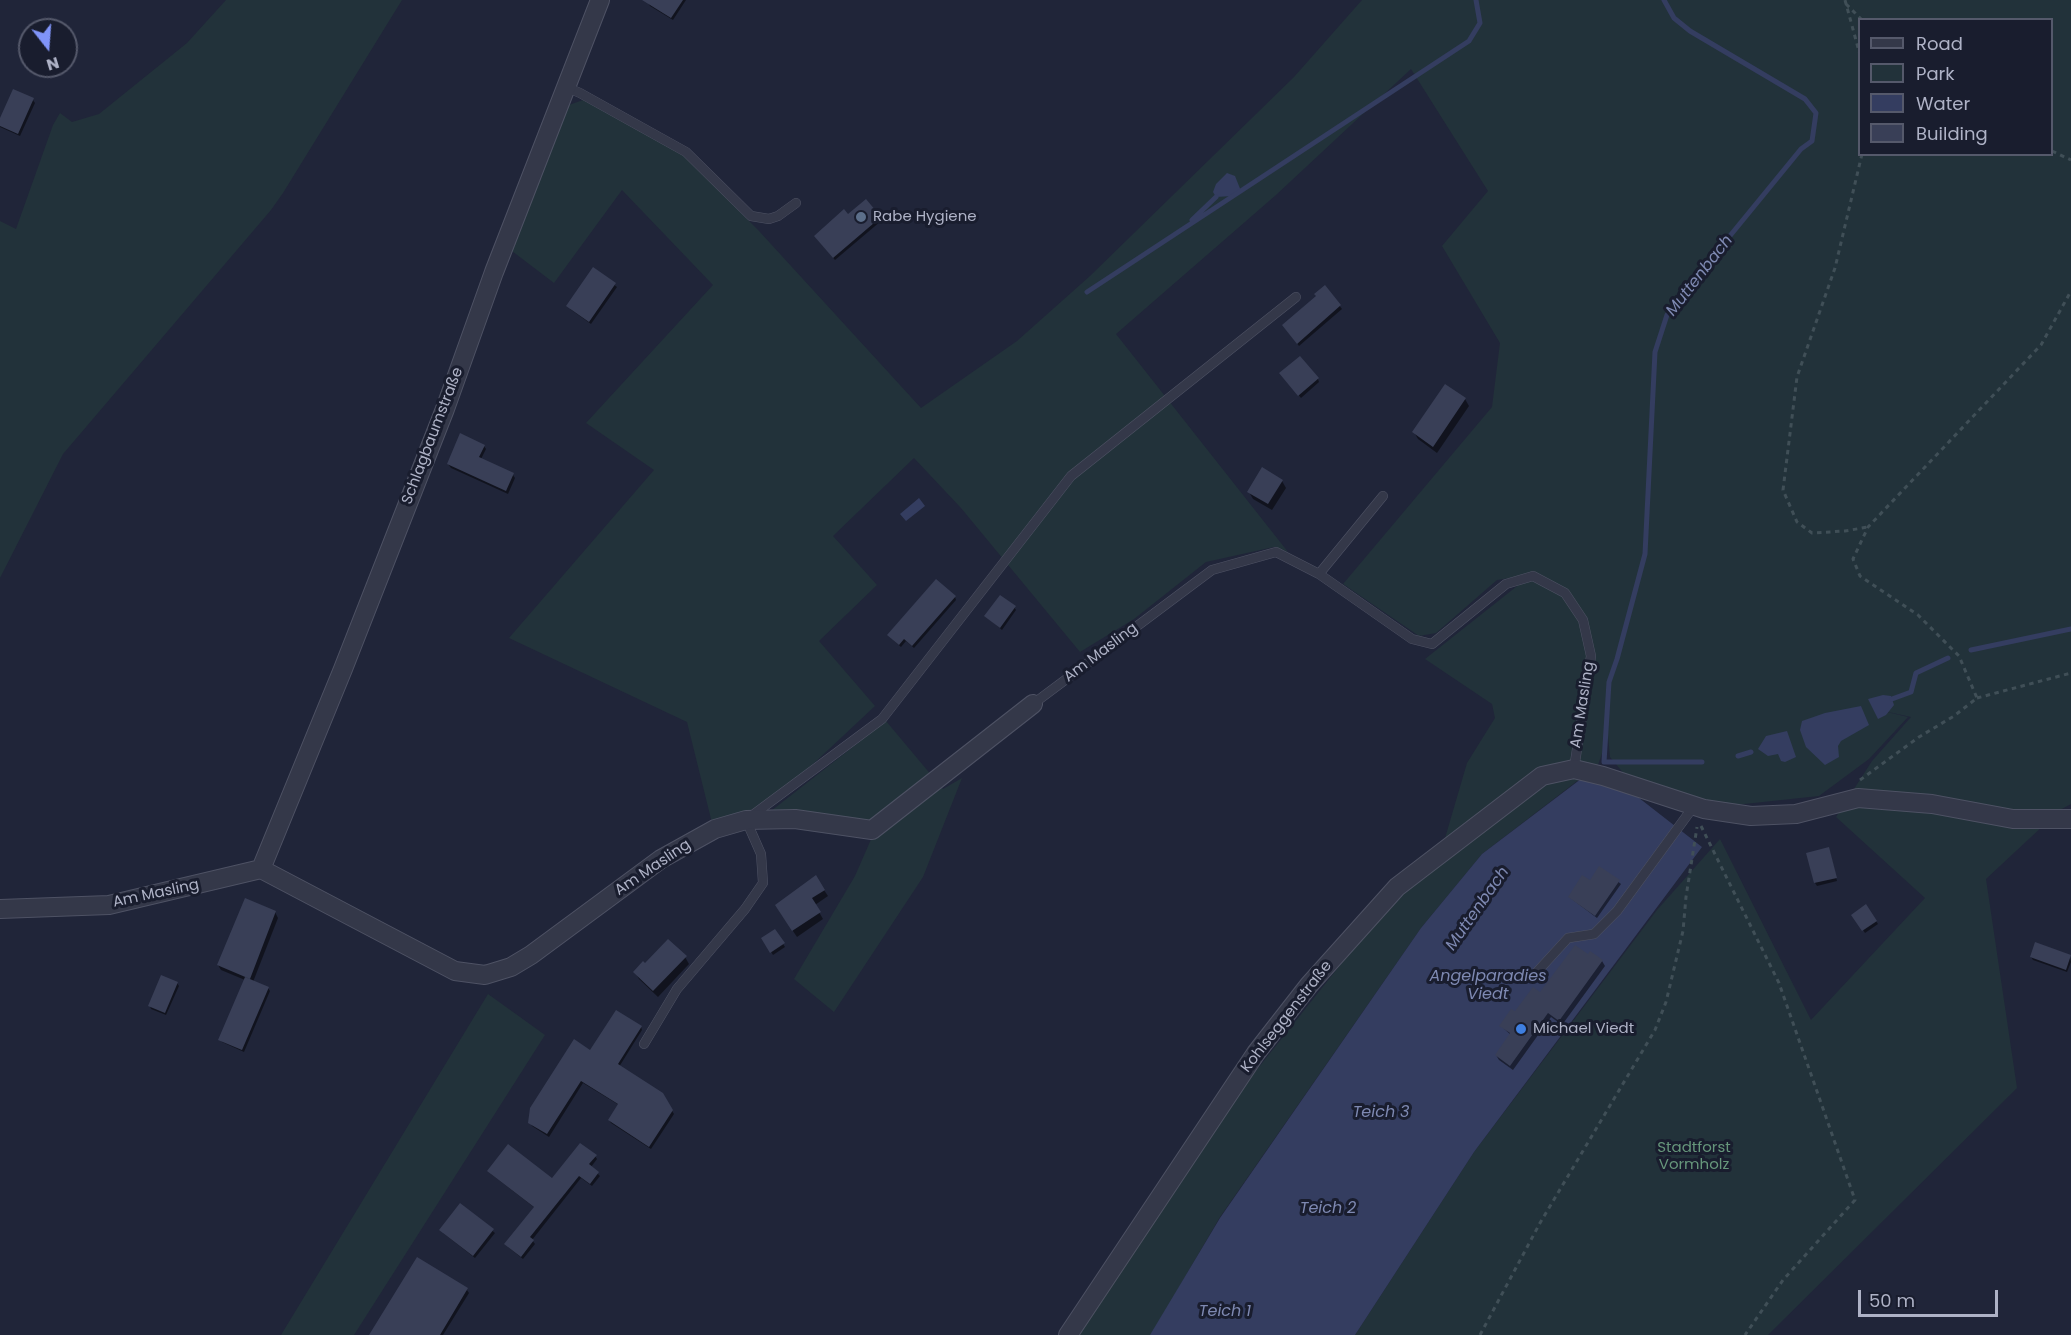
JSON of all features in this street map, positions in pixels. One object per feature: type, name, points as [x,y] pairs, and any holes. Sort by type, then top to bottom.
[{"type":"street","name":"Schlagbaumstraße","points":[[261,869],[440,420],[494,272],[600,0]]},
{"type":"street","name":"Am Masling","points":[[0,909],[109,905],[261,869],[455,970],[485,975],[512,967],[531,955],[661,859],[715,829],[746,820],[795,819],[872,830],[1033,704]]},
{"type":"street","name":"Am Masling","points":[[1574,769],[1603,776],[1704,809],[1751,816],[1796,814],[1858,798],[1932,804],[2013,819],[2071,819]]},
{"type":"street","name":"Kohlseggenstraße","points":[[1068,1335],[1256,1053],[1325,967],[1397,887],[1542,776],[1574,769]]},
{"type":"lane","points":[[566,87],[686,152],[750,216],[769,219],[778,216],[795,203]]},
{"type":"lane","points":[[644,1044],[676,989],[746,909],[763,884],[761,854],[746,820],[882,719],[1071,476],[1296,297]]},
{"type":"lane","points":[[1319,574],[1383,496]]},
{"type":"lane","name":"Am Masling","points":[[1033,704],[1212,570],[1276,552],[1319,574],[1412,639],[1432,644],[1506,584],[1533,576],[1565,593],[1584,620],[1592,656],[1574,769]]},
{"type":"lane","points":[[1536,973],[1568,938],[1594,934],[1617,911],[1694,806]]},
{"type":"path","points":[[1845,2],[1860,18]]},
{"type":"path","points":[[1845,2],[1858,48]]},
{"type":"path","points":[[2053,151],[2071,160]]},
{"type":"path","points":[[1862,156],[1835,268],[1797,377],[1783,490],[1797,522],[1812,533],[1868,527]]},
{"type":"path","points":[[1977,698],[1959,656],[1918,615],[1860,576],[1853,559],[1868,527],[2041,345],[2071,291]]},
{"type":"path","points":[[1834,803],[1844,791],[1977,698],[2071,673]]},
{"type":"path","points":[[1480,1335],[1540,1223],[1655,1030],[1665,1002],[1683,931],[1698,820],[1779,983],[1855,1200],[1783,1280],[1745,1335]]},
{"type":"green space","points":[[226,0],[402,0],[271,210],[63,454],[0,578],[0,221],[16,229],[53,125],[60,113],[72,122],[99,114],[187,43]]},
{"type":"green space","name":"Stadtforst Vormholz","points":[[1362,0],[2071,0],[2071,804],[2060,810],[1986,879],[2017,1088],[1768,1335],[1355,1335],[1474,1152],[1657,910],[1720,839],[1811,1020],[1925,898],[1836,817],[1872,761],[1911,717],[1870,708],[1908,717],[1869,759],[1819,796],[1735,805],[1706,802],[1630,781],[1610,757],[1608,736],[1598,765],[1482,854],[1421,928],[1220,1217],[1151,1335],[1077,1335],[1228,1106],[1341,964],[1443,845],[1467,763],[1495,718],[1492,704],[1425,659],[1531,575],[1497,580],[1436,633],[1419,636],[1343,584],[1492,407],[1500,343],[1442,246],[1488,191],[1411,69],[1276,195],[1116,334],[1288,552],[1274,547],[1206,562],[1134,619],[1080,652],[961,508],[914,458],[833,536],[877,585],[819,641],[875,706],[796,780],[756,809],[712,823],[687,722],[509,638],[654,470],[586,423],[713,285],[622,190],[554,283],[508,248],[569,105],[583,100],[632,125],[684,156],[759,231],[921,408],[1017,341],[1090,276],[1294,77]]},
{"type":"green space","points":[[886,721],[943,789],[962,778],[923,877],[834,1012],[794,979],[855,876],[876,828],[771,811]]},
{"type":"green space","points":[[488,994],[545,1035],[354,1335],[281,1335]]},
{"type":"water","points":[[1227,173],[1235,176],[1241,191],[1232,196],[1216,197],[1213,192],[1216,184]]},
{"type":"water","points":[[919,498],[925,506],[906,521],[900,514]]},
{"type":"water","points":[[1883,695],[1891,696],[1894,705],[1886,715],[1878,719],[1868,699]]},
{"type":"water","points":[[1861,706],[1869,725],[1841,741],[1838,746],[1839,757],[1825,765],[1806,747],[1800,730],[1802,721],[1825,713]]},
{"type":"water","points":[[1787,731],[1796,757],[1785,762],[1781,761],[1778,754],[1768,756],[1758,749],[1766,736]]},
{"type":"water","name":"Angelparadies Viedt","points":[[1598,766],[1702,847],[1474,1152],[1355,1335],[1150,1335],[1220,1218],[1421,928],[1482,854]]},
{"type":"building","points":[[642,0],[683,0],[671,18]]},
{"type":"building","points":[[13,89],[34,98],[18,134],[0,126],[0,118]]},
{"type":"building","points":[[866,199],[881,217],[833,258],[814,236],[844,209],[848,214]]},
{"type":"building","points":[[593,267],[616,283],[589,322],[566,306]]},
{"type":"building","points":[[1325,285],[1341,305],[1297,344],[1282,325],[1316,296],[1314,294]]},
{"type":"building","points":[[1300,356],[1319,378],[1298,396],[1279,373]]},
{"type":"building","points":[[1445,384],[1466,398],[1433,447],[1412,432]]},
{"type":"building","points":[[460,433],[485,445],[479,457],[514,473],[506,491],[447,464]]},
{"type":"building","points":[[1262,467],[1283,480],[1268,504],[1247,492]]},
{"type":"building","points":[[936,579],[956,596],[912,646],[904,639],[899,645],[887,635]]},
{"type":"building","points":[[1000,595],[1016,606],[1000,628],[984,616]]},
{"type":"building","points":[[1829,847],[1837,878],[1814,883],[1806,853]]},
{"type":"building","points":[[1599,866],[1620,880],[1595,916],[1568,897],[1582,875],[1590,880]]},
{"type":"building","points":[[816,875],[825,890],[812,898],[821,912],[792,931],[775,905]]},
{"type":"building","points":[[245,898],[276,911],[250,979],[217,965]]},
{"type":"building","points":[[1866,904],[1877,921],[1862,931],[1851,915]]},
{"type":"building","points":[[775,929],[785,943],[770,953],[761,938]]},
{"type":"building","points":[[668,939],[687,956],[653,991],[633,972]]},
{"type":"building","points":[[2035,942],[2071,955],[2066,970],[2030,957]]},
{"type":"building","points":[[1575,945],[1603,960],[1559,1021],[1548,1013],[1510,1066],[1495,1055],[1510,1033],[1499,1026],[1511,1009],[1515,1011],[1533,987],[1540,992]]},
{"type":"building","points":[[161,975],[178,982],[165,1013],[148,1006]]},
{"type":"building","points":[[245,977],[269,987],[242,1050],[218,1040]]},
{"type":"building","points":[[616,1010],[642,1026],[618,1064],[663,1093],[673,1110],[649,1147],[608,1120],[618,1104],[581,1081],[547,1134],[528,1123],[530,1108],[574,1039],[590,1050]]},
{"type":"building","points":[[580,1143],[597,1155],[589,1164],[599,1172],[590,1184],[579,1176],[530,1237],[534,1240],[521,1257],[504,1244],[534,1207],[487,1171],[508,1144],[552,1178]]},
{"type":"building","points":[[460,1203],[494,1229],[473,1256],[439,1230]]},
{"type":"building","points":[[417,1257],[468,1288],[440,1335],[369,1335]]},
{"type":"waterway","points":[[1087,292],[1469,41],[1480,23],[1476,0]]},
{"type":"waterway","name":"Muttenbach","points":[[1664,0],[1674,18],[1690,31],[1805,99],[1816,113],[1812,141],[1801,149],[1684,292],[1667,315],[1655,352],[1645,554],[1609,682],[1604,762],[1702,762]]},
{"type":"waterway","points":[[1192,220],[1216,197]]},
{"type":"waterway","points":[[1971,650],[2071,629]]},
{"type":"waterway","points":[[1892,699],[1911,692],[1916,673],[1948,658]]},
{"type":"waterway","points":[[1738,756],[1751,752]]},
{"type":"place","name":"Rabe Hygiene","points":[[861,217]]},
{"type":"place","name":"Michael Viedt","points":[[1521,1029]]},
{"type":"water label","name":"Teich 3","points":[[1381,1113]]},
{"type":"water label","name":"Teich 2","points":[[1328,1209]]},
{"type":"water label","name":"Teich 1","points":[[1225,1312]]}]
